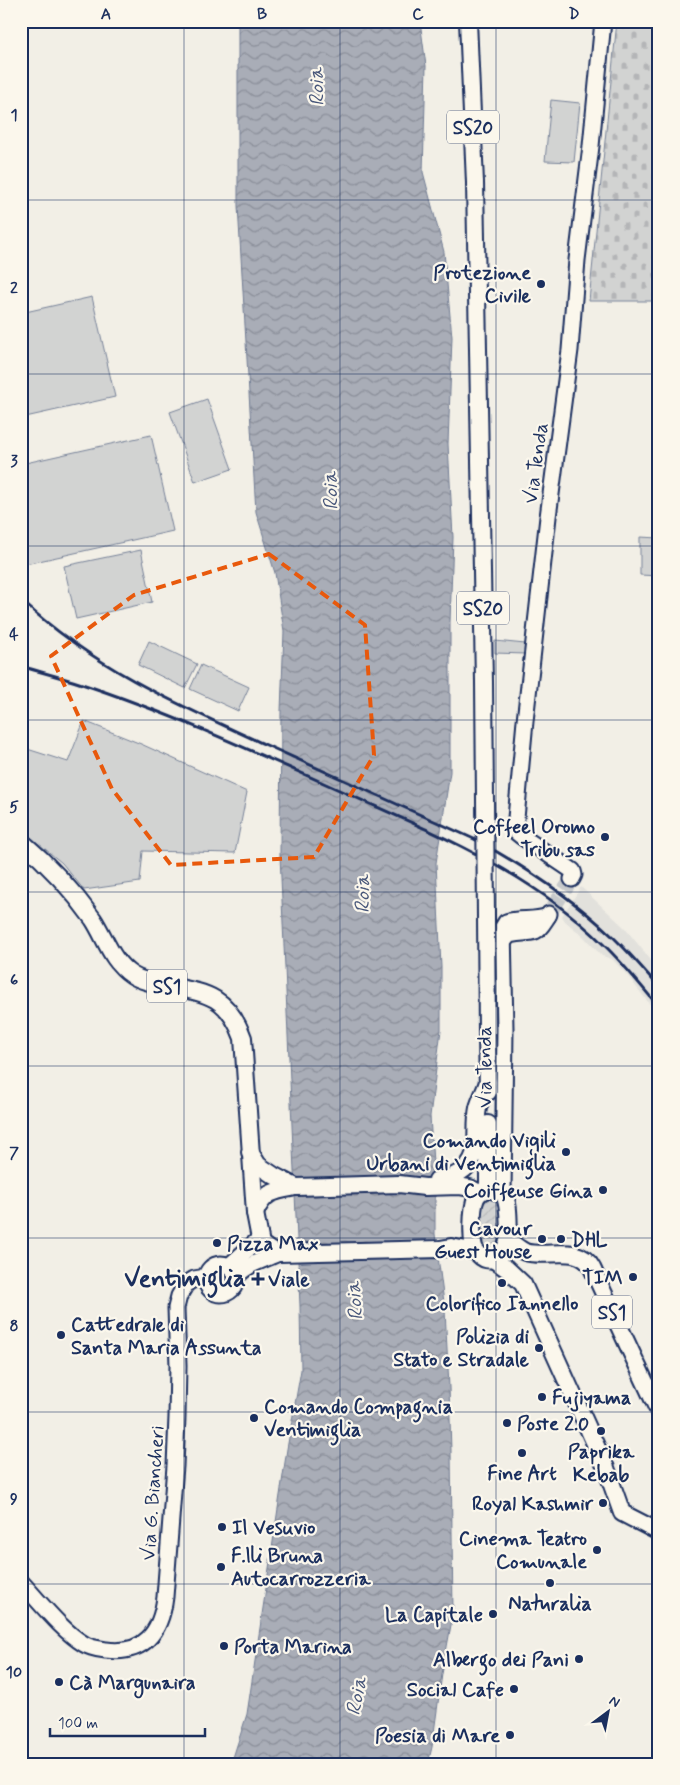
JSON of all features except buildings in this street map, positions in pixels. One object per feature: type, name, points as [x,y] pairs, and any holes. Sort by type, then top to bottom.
[{"type":"main road","points":[[460,21],[470,72]]},
{"type":"main road","name":"SS20","points":[[468,21],[475,182],[484,662],[488,1082],[485,1191]]},
{"type":"main road","points":[[470,72],[477,21]]},
{"type":"main road","name":"Via Tenda","points":[[572,879],[573,871],[521,836],[515,829],[548,517],[570,350],[577,260],[591,146],[603,21]]},
{"type":"main road","name":"SS1","points":[[21,841],[59,878],[94,920],[111,953],[121,967],[134,976],[148,982],[208,995],[222,1005],[236,1021],[242,1038],[255,1213],[259,1239]]},
{"type":"main road","name":"Via Tenda","points":[[485,1191],[505,1029],[503,927],[506,922],[512,920],[541,919],[550,913]]},
{"type":"main road","points":[[399,1184],[419,1180],[443,1180],[464,1170],[470,1164],[477,1147],[478,1107],[488,1082]]},
{"type":"main road","points":[[250,1152],[273,1184],[296,1187],[399,1184],[425,1187],[459,1186],[485,1191],[507,1202],[509,1240],[504,1252],[493,1259]]},
{"type":"main road","points":[[255,1213],[260,1201],[273,1184]]},
{"type":"main road","points":[[477,1252],[474,1245],[473,1219],[476,1198],[485,1191]]},
{"type":"main road","points":[[233,1271],[259,1239],[265,1247],[272,1251],[286,1253],[452,1248],[477,1252],[493,1259],[523,1284]]},
{"type":"main road","name":"SS1","points":[[509,1240],[519,1249],[535,1254],[578,1254],[590,1265],[659,1412]]},
{"type":"main road","points":[[233,1271],[286,1253]]},
{"type":"main road","points":[[535,1254],[525,1261],[521,1271],[523,1284],[606,1468],[622,1513],[659,1532]]},
{"type":"main road","points":[[222,1264],[233,1271],[236,1284],[232,1290],[226,1294],[213,1292],[209,1287],[206,1277],[209,1270],[215,1265],[222,1264]]},
{"type":"main road","name":"Via G. Biancheri","points":[[21,1582],[85,1646],[97,1649],[126,1651],[139,1646],[160,1623],[164,1612],[175,1466],[178,1366],[176,1308],[179,1296],[186,1284],[194,1279],[206,1277]]},
{"type":"highlighted area","points":[[269,554],[365,625],[374,755],[314,857],[171,865],[112,789],[51,656],[134,595]]},
{"type":"shaded area","points":[[581,887],[624,927],[659,970],[659,1016],[612,959],[602,956],[565,921],[562,916]]},
{"type":"green space","points":[[617,21],[659,21],[658,301],[589,301]]},
{"type":"green space","points":[[551,100],[580,103],[574,162],[545,161]]},
{"type":"green space","points":[[92,297],[115,397],[21,418],[21,313]]},
{"type":"green space","points":[[207,399],[232,469],[195,482],[170,412]]},
{"type":"green space","points":[[151,435],[173,531],[21,565],[21,464]]},
{"type":"green space","points":[[640,537],[659,538],[659,576],[640,575]]},
{"type":"green space","points":[[141,550],[152,602],[76,619],[64,566]]},
{"type":"green space","points":[[149,641],[197,664],[185,688],[138,665]]},
{"type":"green space","points":[[495,641],[525,644],[525,654],[495,653]]},
{"type":"green space","points":[[201,665],[249,687],[238,711],[190,689]]},
{"type":"green space","points":[[84,721],[141,744],[247,792],[235,853],[143,851],[140,882],[84,890],[62,863],[21,829],[21,747],[68,762]]},
{"type":"green space","points":[[488,1199],[501,1202],[502,1242],[494,1252],[487,1252],[481,1247],[478,1221],[480,1208]]},
{"type":"water","name":"Roia","points":[[238,21],[420,21],[426,66],[423,172],[444,252],[452,337],[448,444],[453,537],[450,622],[450,772],[436,863],[441,967],[441,1030],[430,1116],[435,1195],[435,1234],[445,1310],[449,1387],[453,1614],[428,1764],[231,1764],[247,1714],[287,1449],[301,1370],[300,1306],[280,855],[281,711],[284,631],[275,573],[256,512],[238,206]]},
{"type":"tunnel","points":[[552,909],[572,879]]},
{"type":"railway","points":[[21,600],[77,645],[167,699],[474,839],[511,860],[564,895],[580,908],[612,936],[659,987]]},
{"type":"railway","points":[[21,666],[111,694],[205,731],[401,818],[474,853],[542,894],[574,918],[611,952],[659,1007]]},
{"type":"place","name":"Protezione Civile","points":[[541,284]]},
{"type":"place","name":"Coffeel Oromo Tribu sas","points":[[605,837]]},
{"type":"place","name":"Comando Vigili Urbani di Ventimiglia","points":[[566,1152]]},
{"type":"place","name":"Coiffeuse Gina","points":[[603,1190]]},
{"type":"place","name":"Cavour Guest House","points":[[542,1239]]},
{"type":"place","name":"DHL","points":[[561,1239]]},
{"type":"place","name":"Pizza Max","points":[[217,1243]]},
{"type":"place","name":"TIM","points":[[633,1277]]},
{"type":"place","name":"Viale","points":[[258,1279]]},
{"type":"place","name":"Colorifico Iannello","points":[[502,1283]]},
{"type":"place","name":"Cattedrale di Santa Maria Assunta","points":[[61,1335]]},
{"type":"place","name":"Polizia di Stato e Stradale","points":[[539,1348]]},
{"type":"place","name":"Fujiyama","points":[[542,1397]]},
{"type":"place","name":"Comando Compagnia Ventimiglia","points":[[254,1418]]},
{"type":"place","name":"Poste 2.0","points":[[507,1423]]},
{"type":"place","name":"Paprika Kebab","points":[[601,1431]]},
{"type":"place","name":"Fine Art","points":[[522,1453]]},
{"type":"place","name":"Royal Kashmir","points":[[603,1503]]},
{"type":"place","name":"Il Vesuvio","points":[[222,1527]]},
{"type":"place","name":"Cinema Teatro Comunale","points":[[597,1550]]},
{"type":"place","name":"F.lli Bruna Autocarrozzeria","points":[[221,1567]]},
{"type":"place","name":"Naturalia","points":[[550,1583]]},
{"type":"place","name":"La Capitale","points":[[493,1614]]},
{"type":"place","name":"Porta Marina","points":[[224,1646]]},
{"type":"place","name":"Albergo dei Pani","points":[[579,1659]]},
{"type":"place","name":"Cà Margunaira","points":[[59,1682]]},
{"type":"place","name":"Social Cafe","points":[[514,1689]]},
{"type":"place","name":"Poesia di Mare","points":[[510,1735]]},
{"type":"district","name":"Ventimiglia","points":[[185,1277]]}]
